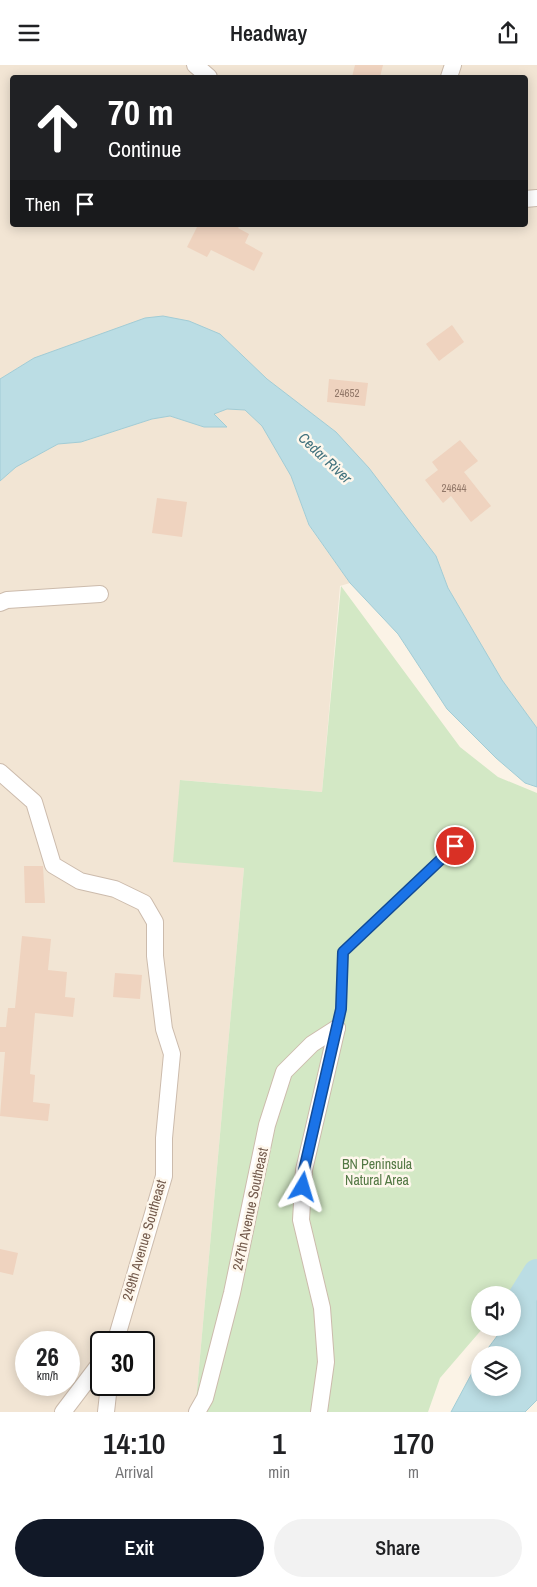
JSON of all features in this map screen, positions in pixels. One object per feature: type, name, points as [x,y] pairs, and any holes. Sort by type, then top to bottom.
[{"type":"street","points":[[195,65],[207,75]]},
{"type":"street","points":[[0,603],[7,600],[100,594]]},
{"type":"street","name":"249th Avenue Southeast","points":[[0,772],[34,802],[54,865],[80,881],[115,889],[144,903],[155,921],[156,965],[164,1029],[172,1055],[164,1138],[164,1176],[119,1331]]},
{"type":"street","points":[[319,1412],[326,1362],[322,1308],[300,1220],[304,1170],[337,1028]]},
{"type":"street","name":"247th Avenue Southeast","points":[[197,1412],[204,1398],[229,1302],[268,1125],[284,1071],[312,1044],[337,1028]]},
{"type":"street","points":[[63,1412],[90,1376]]},
{"type":"street","points":[[106,1412],[108,1396]]},
{"type":"lane","points":[[337,1028],[341,1009],[343,952],[455,846]]},
{"type":"shaded area","points":[[0,65],[537,65],[537,728],[502,680],[448,588],[436,556],[336,432],[267,379],[220,334],[90,339],[34,358],[0,379]]},
{"type":"shaded area","points":[[227,409],[245,410],[263,426],[291,476],[309,526],[350,583],[340,586],[322,792],[181,780],[244,868],[195,1412],[0,1412],[0,481],[16,467],[58,444],[82,442],[152,419],[170,416],[204,427],[226,427],[213,414]]},
{"type":"green space","name":"BN Peninsula Natural Area","points":[[341,586],[460,747],[498,777],[537,793],[537,1261],[518,1286],[471,1286],[471,1336],[476,1336],[440,1378],[428,1412],[195,1412],[244,868],[173,862],[180,780],[322,792]]},
{"type":"water","points":[[163,316],[189,321],[220,334],[267,379],[336,432],[369,468],[436,556],[448,588],[502,680],[537,728],[537,787],[525,783],[496,758],[447,709],[398,634],[350,583],[309,525],[291,476],[262,426],[245,410],[227,409],[214,414],[227,427],[204,427],[170,416],[152,419],[81,442],[58,444],[16,467],[0,481],[0,379],[34,358],[145,318]]},
{"type":"water","points":[[537,1295],[537,1400],[525,1412],[451,1412],[471,1375],[471,1396],[521,1396],[521,1346],[490,1346],[497,1336],[521,1336],[521,1312]]},
{"type":"building","points":[[355,65],[383,65],[380,75],[352,75]]},
{"type":"building","points":[[197,227],[239,227],[249,234],[245,243],[263,253],[254,271],[211,250],[207,257],[187,247]]},
{"type":"building","points":[[452,325],[464,342],[439,361],[426,344]]},
{"type":"building","points":[[329,379],[368,383],[365,406],[327,402]]},
{"type":"building","points":[[460,440],[478,461],[464,472],[491,506],[471,522],[451,496],[443,503],[425,480],[438,470],[432,462]]},
{"type":"building","points":[[157,498],[187,502],[182,537],[152,533]]},
{"type":"building","points":[[24,866],[43,866],[45,903],[25,903]]},
{"type":"building","points":[[22,936],[51,939],[48,970],[67,972],[65,997],[75,998],[73,1017],[35,1013],[30,1074],[35,1075],[33,1102],[50,1104],[48,1121],[0,1116],[5,1052],[0,1052],[0,1027],[6,1027],[8,1008],[15,1008]]},
{"type":"building","points":[[115,973],[142,975],[140,999],[113,997]]},
{"type":"building","points":[[0,1249],[18,1253],[13,1275],[0,1272]]},
{"type":"waterway","name":"Cedar River","points":[[521,1299],[537,1273]]},
{"type":"route","points":[[303,1187],[304,1170],[326,1081],[341,1009],[343,952],[455,846]]}]
